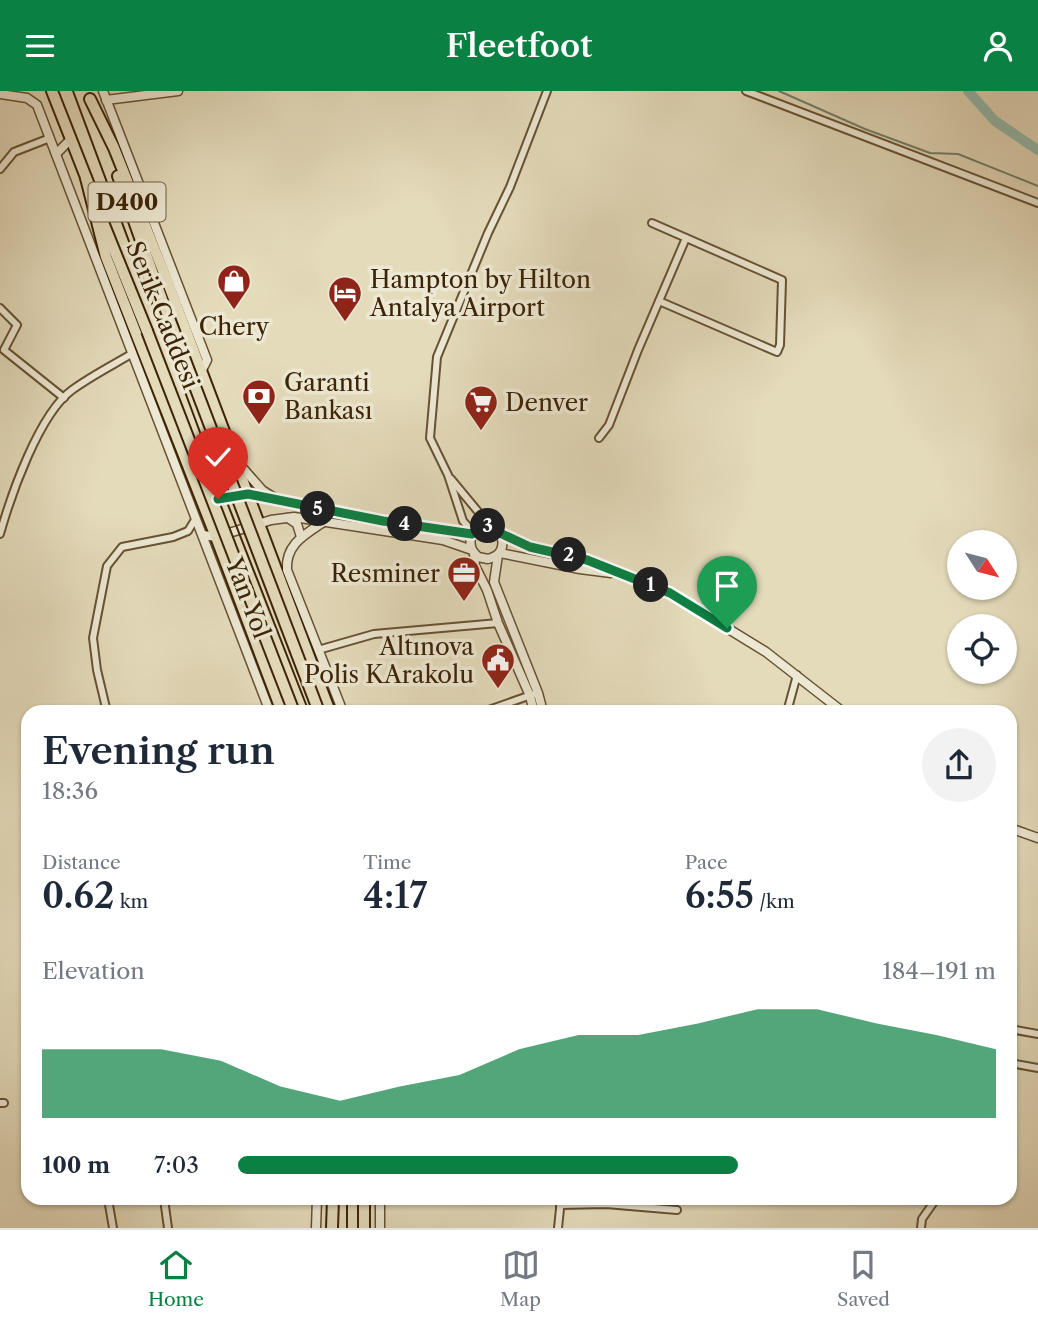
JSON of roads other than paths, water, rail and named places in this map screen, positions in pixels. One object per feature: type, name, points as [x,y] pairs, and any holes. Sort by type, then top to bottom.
[{"type":"highway","name":"Serik Caddesi","points":[[54,95],[291,705]]},
{"type":"highway","points":[[89,95],[119,146],[204,367],[233,457],[328,705]]},
{"type":"highway","name":"Serik Caddesi","points":[[89,95],[164,305],[316,705]]},
{"type":"highway","points":[[86,178],[106,257],[279,705]]},
{"type":"highway","points":[[332,1228],[333,1205]]},
{"type":"highway","points":[[364,1205],[364,1228]]},
{"type":"street","points":[[112,131],[105,95],[178,91]]},
{"type":"street","points":[[472,533],[463,521],[448,475],[430,438],[438,357],[488,233],[510,187],[547,91]]},
{"type":"street","points":[[746,91],[1038,203]]},
{"type":"street","name":"Yan Yol","points":[[0,94],[34,100],[267,705]]},
{"type":"street","points":[[0,169],[14,152],[50,138]]},
{"type":"street","points":[[56,153],[71,139]]},
{"type":"street","points":[[652,223],[782,280],[780,345],[777,352],[659,301]]},
{"type":"street","points":[[600,438],[609,425],[686,238]]},
{"type":"street","points":[[117,313],[121,294]]},
{"type":"street","points":[[0,308],[17,325],[4,350],[64,398]]},
{"type":"street","points":[[0,534],[33,445],[53,412],[70,391],[133,353],[150,371]]},
{"type":"street","points":[[233,457],[262,490],[281,502]]},
{"type":"street","points":[[448,475],[489,526],[502,534],[530,547],[587,560],[670,593],[765,652],[835,705]]},
{"type":"street","points":[[105,705],[93,638],[107,566],[122,547],[173,537],[188,531],[204,508],[218,499],[248,494],[383,521],[472,533]]},
{"type":"street","points":[[188,531],[216,537],[288,518],[325,521],[443,541],[488,559],[499,554],[621,574]]},
{"type":"street","points":[[288,518],[296,524],[301,537],[325,521]]},
{"type":"street","points":[[489,526],[480,527],[472,533],[470,542],[475,566],[487,590],[498,623],[540,705]]},
{"type":"street","points":[[502,534],[503,547],[499,554],[494,582],[534,694],[534,705]]},
{"type":"street","name":"Yan Yol","points":[[301,537],[289,550],[287,570],[341,705]]},
{"type":"street","points":[[302,633],[318,650],[373,634],[498,623]]},
{"type":"street","points":[[789,705],[797,675]]},
{"type":"street","points":[[503,705],[534,694]]},
{"type":"street","points":[[1017,830],[1038,838]]},
{"type":"street","points":[[1017,1030],[1038,1034]]},
{"type":"street","points":[[1017,1064],[1038,1068]]},
{"type":"street","points":[[109,1205],[113,1228]]},
{"type":"street","points":[[165,1205],[168,1228]]},
{"type":"street","points":[[316,1228],[317,1205]]},
{"type":"street","points":[[380,1205],[380,1228]]},
{"type":"street","points":[[558,1228],[561,1205]]},
{"type":"street","points":[[618,1205],[677,1210]]},
{"type":"street","points":[[921,1228],[922,1219],[932,1205]]},
{"type":"waterway","points":[[779,91],[865,129],[930,153],[958,154],[1038,186]]},
{"type":"waterway","points":[[968,91],[995,121],[1038,150]]},
{"type":"tram line","points":[[73,91],[207,451],[306,705]]},
{"type":"tram line","points":[[347,1205],[347,1228]]},
{"type":"place","name":"Chery","points":[[234,311]]},
{"type":"place","name":"Hampton by Hilton Antalya Airport","points":[[345,323]]},
{"type":"place","name":"Garanti Bankası","points":[[259,426]]},
{"type":"place","name":"Denver","points":[[481,432]]},
{"type":"place","name":"Resminer","points":[[464,603]]},
{"type":"place","name":"Altınova Polis KArakolu","points":[[498,690]]}]
